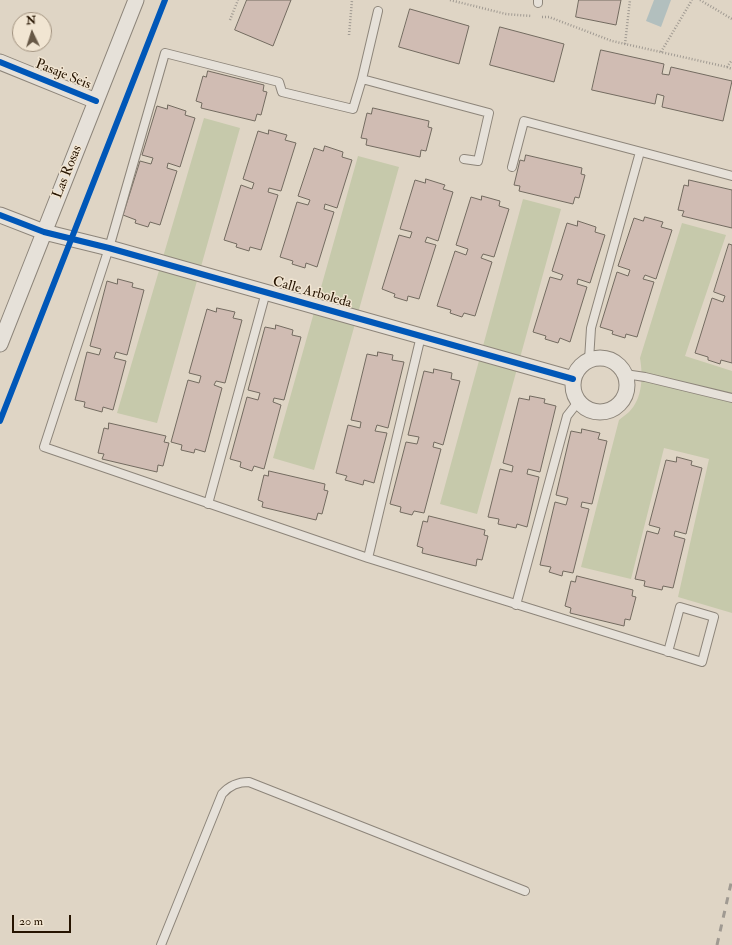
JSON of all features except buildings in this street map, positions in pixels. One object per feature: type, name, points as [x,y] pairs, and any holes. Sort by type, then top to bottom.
[{"type":"street","name":"Las Rosas","points":[[0,344],[136,0]]},
{"type":"street","name":"Pasaje Seis","points":[[0,62],[96,102]]},
{"type":"street","name":"Calle Arboleda","points":[[0,215],[44,232],[109,248],[573,379]]},
{"type":"street","points":[[598,358],[608,359],[620,367],[625,374],[627,386],[625,396],[622,403],[614,409],[605,412],[594,412],[585,408],[575,397],[572,388],[575,373],[581,365],[589,360],[598,358]]},
{"type":"lane","points":[[378,11],[362,79],[352,109],[282,92],[279,82],[165,53],[109,248],[44,447],[368,558],[516,605],[668,652],[702,662],[714,617],[680,607],[668,652]]},
{"type":"lane","points":[[362,79],[489,113],[478,161],[464,159]]},
{"type":"lane","points":[[512,167],[524,121],[732,176]]},
{"type":"lane","points":[[589,360],[591,328],[640,152]]},
{"type":"lane","points":[[208,504],[266,292]]},
{"type":"lane","points":[[368,558],[421,336]]},
{"type":"lane","points":[[625,374],[645,377],[732,398]]},
{"type":"lane","points":[[516,605],[567,416],[578,402]]},
{"type":"lane","points":[[161,945],[222,794],[227,788],[241,782],[250,782],[525,891]]},
{"type":"path","points":[[230,20],[238,0]]},
{"type":"path","points":[[349,35],[352,0]]},
{"type":"path","points":[[450,0],[506,14],[549,17],[612,42],[732,69]]},
{"type":"path","points":[[625,44],[630,0]]},
{"type":"path","points":[[661,52],[692,0]]},
{"type":"path","points":[[700,0],[732,19]]},
{"type":"path","points":[[728,67],[732,60]]},
{"type":"green space","points":[[204,118],[240,128],[157,423],[117,413]]},
{"type":"green space","points":[[358,156],[399,167],[314,470],[273,458]]},
{"type":"green space","points":[[523,199],[561,209],[477,514],[440,504]]},
{"type":"green space","points":[[682,223],[726,235],[685,356],[732,371],[732,613],[678,597],[709,459],[664,448],[631,579],[581,567],[619,420],[634,406],[639,394],[642,379],[640,358]]},
{"type":"shaded area","points":[[654,0],[671,0],[661,27],[646,21]]},
{"type":"railway","points":[[717,945],[732,879]]},
{"type":"cycle path","points":[[0,421],[165,0]]},
{"type":"cycle path","points":[[0,62],[96,101]]},
{"type":"cycle path","points":[[0,215],[44,232],[109,248],[573,379]]}]
